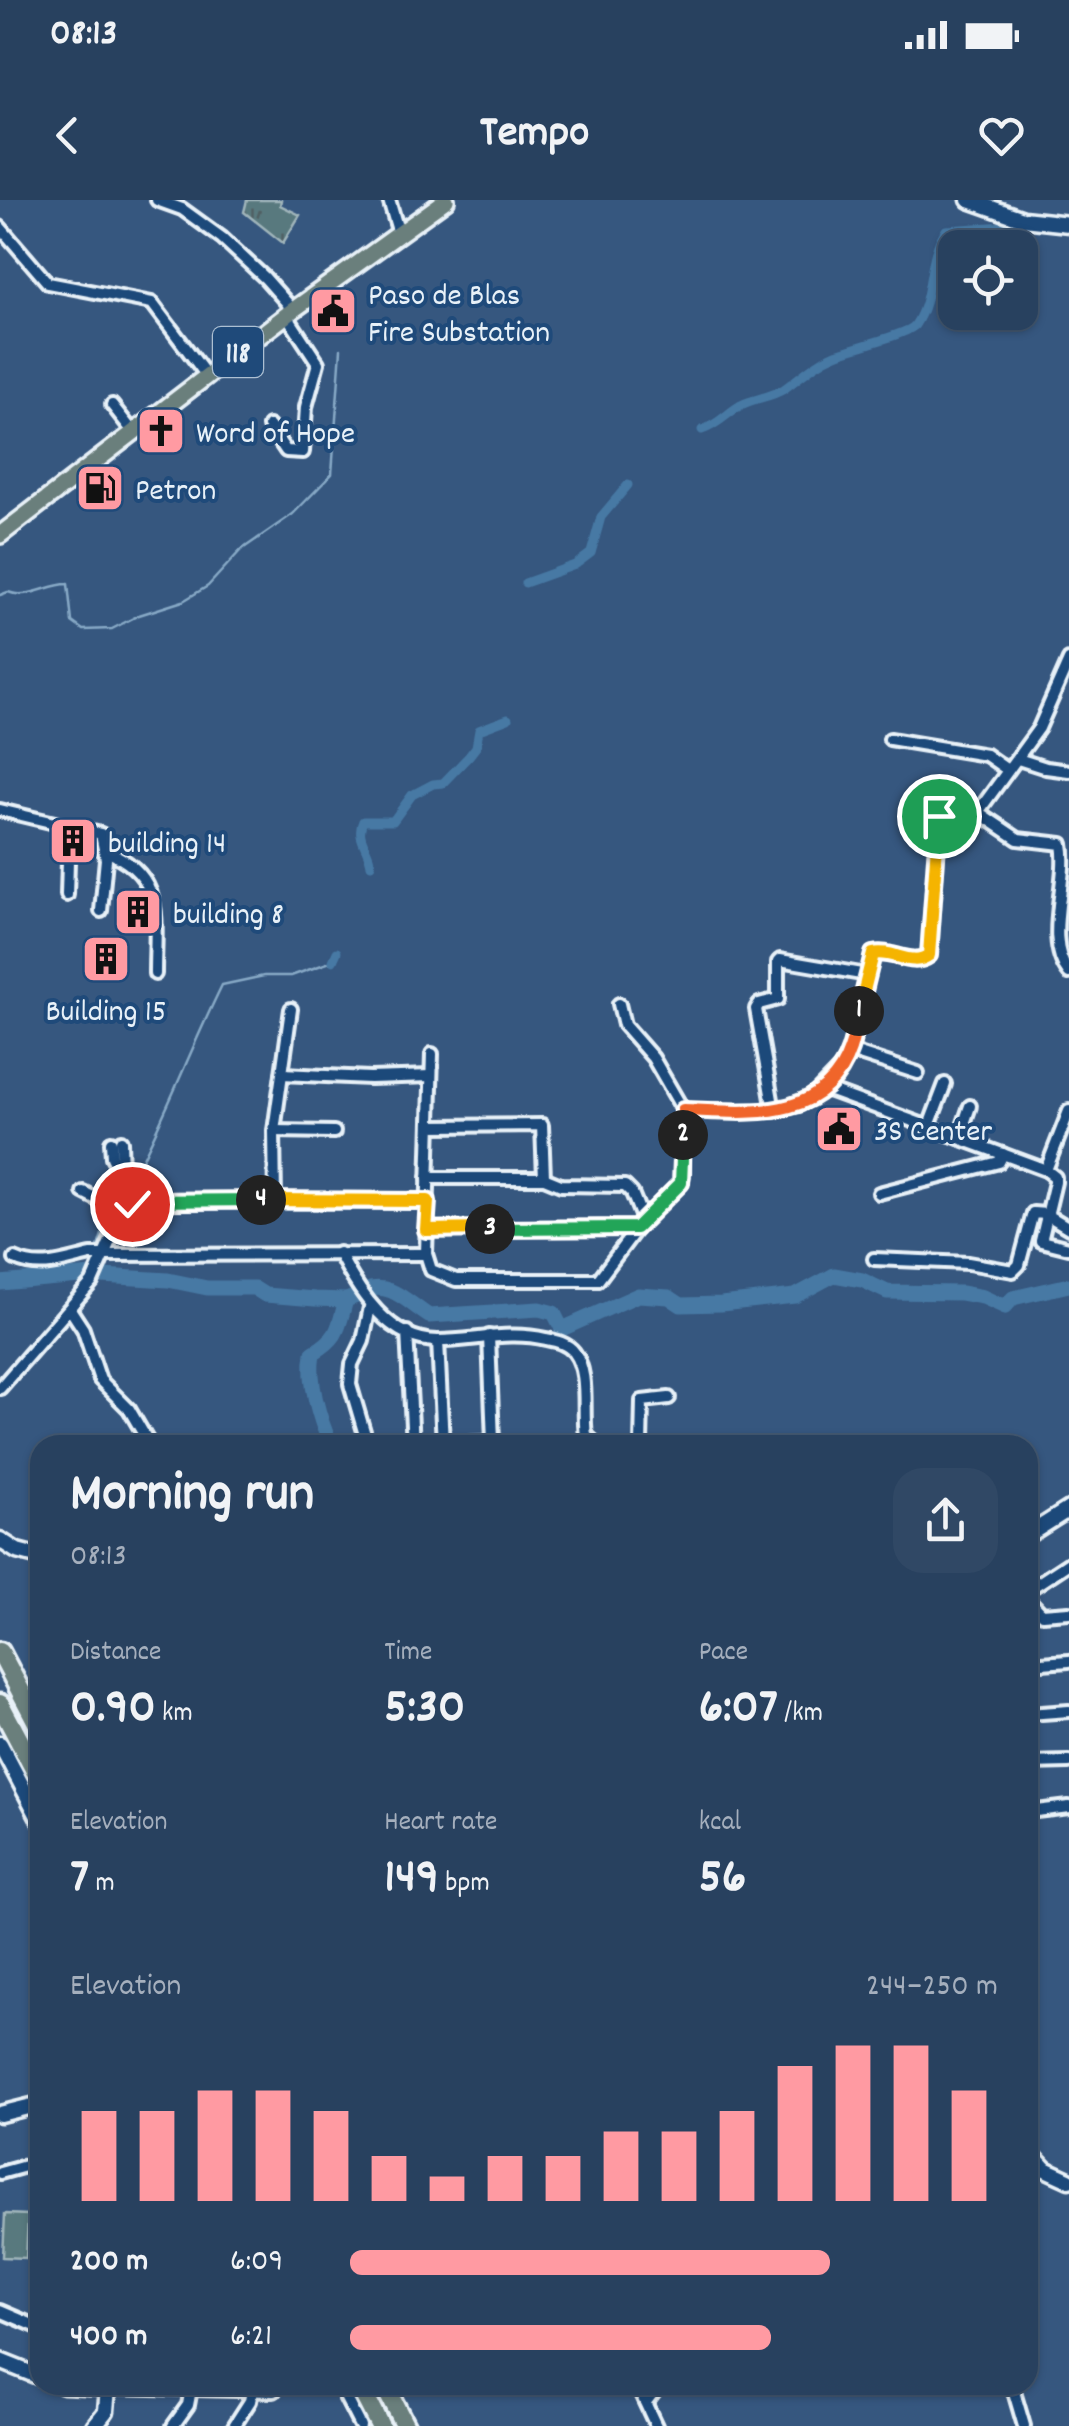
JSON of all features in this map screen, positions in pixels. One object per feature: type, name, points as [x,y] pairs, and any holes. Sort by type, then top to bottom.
[{"type":"highway","points":[[0,1652],[30,1709]]},
{"type":"highway","points":[[0,1704],[30,1761]]},
{"type":"highway","points":[[363,2395],[380,2426]]},
{"type":"highway","points":[[389,2395],[406,2426]]},
{"type":"main road","name":"118","points":[[0,535],[289,312],[446,200]]},
{"type":"street","points":[[157,200],[182,209],[266,278],[288,304],[291,322],[318,363],[306,407],[304,452],[286,451],[269,426]]},
{"type":"street","points":[[389,200],[399,234]]},
{"type":"street","points":[[969,200],[1023,219],[1069,224]]},
{"type":"street","points":[[0,227],[48,283],[152,303],[207,376]]},
{"type":"street","points":[[112,405],[134,433]]},
{"type":"street","points":[[978,812],[1039,728],[1069,660]]},
{"type":"street","points":[[890,739],[986,755],[1006,770]]},
{"type":"street","points":[[1018,759],[1069,771]]},
{"type":"street","points":[[0,810],[100,834],[104,850],[101,910]]},
{"type":"street","points":[[683,1110],[774,1111],[799,1105],[823,1088],[850,1050],[870,959],[876,952],[916,961],[929,955],[939,816],[945,812],[978,812],[1018,839],[1062,844],[1066,871],[1059,943],[1069,973]]},
{"type":"street","points":[[67,895],[69,827]]},
{"type":"street","points":[[104,850],[134,864],[151,890],[156,974]]},
{"type":"street","points":[[774,1111],[756,1009],[759,1004],[778,999],[778,962],[867,975]]},
{"type":"street","points":[[432,1054],[426,1254],[432,1270],[456,1280],[598,1280],[640,1224],[681,1183],[683,1110],[653,1058],[624,1025],[619,1004]]},
{"type":"street","points":[[275,1200],[274,1130],[291,1009]]},
{"type":"street","points":[[850,1050],[918,1073]]},
{"type":"street","points":[[282,1074],[432,1076]]},
{"type":"street","points":[[929,1126],[945,1084]]},
{"type":"street","points":[[823,1088],[1046,1170],[1055,1177],[1041,1241],[1069,1248]]},
{"type":"street","points":[[959,1138],[970,1106]]},
{"type":"street","points":[[1046,1170],[1069,1111]]},
{"type":"street","points":[[430,1126],[542,1125],[544,1178]]},
{"type":"street","points":[[274,1130],[334,1132]]},
{"type":"street","points":[[0,1388],[70,1310],[92,1282],[105,1256],[125,1211],[122,1174],[112,1157],[116,1142]]},
{"type":"street","points":[[879,1192],[999,1162],[1003,1154]]},
{"type":"street","points":[[428,1178],[544,1178],[562,1186],[624,1186],[632,1193],[640,1224]]},
{"type":"street","points":[[83,1192],[125,1211]]},
{"type":"street","points":[[125,1211],[141,1201],[428,1201]]},
{"type":"street","points":[[874,1259],[968,1263],[1013,1271],[1019,1265],[1033,1213],[1046,1214],[1069,1228]]},
{"type":"street","points":[[426,1230],[640,1224]]},
{"type":"street","points":[[339,1253],[370,1307],[407,1332],[438,1341],[507,1334],[567,1345],[573,1350],[580,1370],[588,1435]]},
{"type":"street","points":[[15,1259],[29,1266],[42,1266],[91,1254],[426,1254]]},
{"type":"street","points":[[365,1435],[350,1384],[352,1364],[364,1341],[370,1307]]},
{"type":"street","points":[[70,1310],[83,1328],[100,1380],[129,1409],[144,1435]]},
{"type":"street","points":[[407,1332],[413,1435]]},
{"type":"street","points":[[488,1336],[493,1435]]},
{"type":"street","points":[[438,1341],[443,1435]]},
{"type":"street","points":[[641,1435],[642,1401],[668,1398]]},
{"type":"street","points":[[1038,1529],[1069,1509]]},
{"type":"street","points":[[0,1540],[30,1555]]},
{"type":"street","points":[[1038,1583],[1069,1563]]},
{"type":"street","points":[[1038,1610],[1042,1614],[1069,1612]]},
{"type":"street","points":[[1038,1664],[1069,1662]]},
{"type":"street","points":[[1038,1714],[1069,1712]]},
{"type":"street","points":[[0,1744],[30,1801]]},
{"type":"street","points":[[1038,1762],[1069,1762]]},
{"type":"street","points":[[1038,1811],[1069,1807]]},
{"type":"street","points":[[0,2114],[30,2106]]},
{"type":"street","points":[[1038,2161],[1069,2180]]},
{"type":"street","points":[[0,2173],[30,2165]]},
{"type":"street","points":[[1038,2171],[1043,2167]]},
{"type":"street","points":[[0,2312],[30,2324]]},
{"type":"street","points":[[0,2361],[30,2373]]},
{"type":"street","points":[[94,2426],[106,2411],[107,2395]]},
{"type":"street","points":[[173,2426],[188,2405],[190,2395]]},
{"type":"street","points":[[234,2426],[251,2395]]},
{"type":"street","points":[[344,2395],[360,2426]]},
{"type":"street","points":[[642,2395],[656,2426]]},
{"type":"street","points":[[646,2402],[652,2395]]},
{"type":"street","points":[[1015,2395],[1024,2426]]},
{"type":"green space","points":[[247,200],[281,200],[280,205],[300,215],[283,243],[244,212]]},
{"type":"green space","points":[[5,2214],[28,2215],[26,2258],[3,2257]]},
{"type":"waterway","points":[[702,430],[741,405],[784,389],[829,357],[911,329],[925,302],[936,253],[946,230],[1006,226]]},
{"type":"waterway","points":[[0,595],[68,584],[72,622],[83,630],[112,629],[139,615],[183,601],[208,586],[241,550],[293,514],[332,474],[341,349]]},
{"type":"waterway","points":[[525,583],[575,565],[591,553],[601,517],[628,485]]},
{"type":"waterway","points":[[371,865],[361,838],[363,821],[393,821],[412,795],[443,783],[469,756],[476,747],[479,730],[508,719]]},
{"type":"waterway","points":[[333,961],[337,952]]},
{"type":"waterway","points":[[128,1187],[222,985],[264,976],[291,976],[333,961]]},
{"type":"waterway","points":[[97,1250],[104,1228]]},
{"type":"waterway","points":[[87,1274],[95,1258]]},
{"type":"waterway","points":[[0,1283],[92,1275]]},
{"type":"waterway","points":[[364,1291],[390,1291],[429,1316],[539,1309],[554,1313],[562,1329],[638,1295],[669,1297],[681,1305],[721,1304],[795,1296],[834,1275],[862,1280],[887,1292],[961,1293],[1005,1307],[1013,1298],[1069,1285]]},
{"type":"waterway","points":[[102,1276],[168,1280],[207,1288],[254,1288],[265,1295],[315,1299],[346,1300],[357,1296]]},
{"type":"waterway","points":[[327,1435],[316,1400],[313,1353],[337,1331],[346,1300]]},
{"type":"place","name":"Paso de Blas Fire Substation","points":[[333,311]]},
{"type":"place","name":"Word of Hope","points":[[161,431]]},
{"type":"place","name":"Petron","points":[[100,488]]},
{"type":"place","name":"building 14","points":[[73,841]]},
{"type":"place","name":"building 8","points":[[138,912]]},
{"type":"place","name":"Building 15","points":[[106,959]]},
{"type":"place","name":"3S Center","points":[[839,1129]]},
{"type":"route","points":[[132,1204],[428,1201],[426,1230],[636,1228],[681,1183],[683,1110],[774,1111],[812,1098],[842,1066],[850,1050],[873,954],[881,952],[916,961],[929,955],[939,816]]}]
